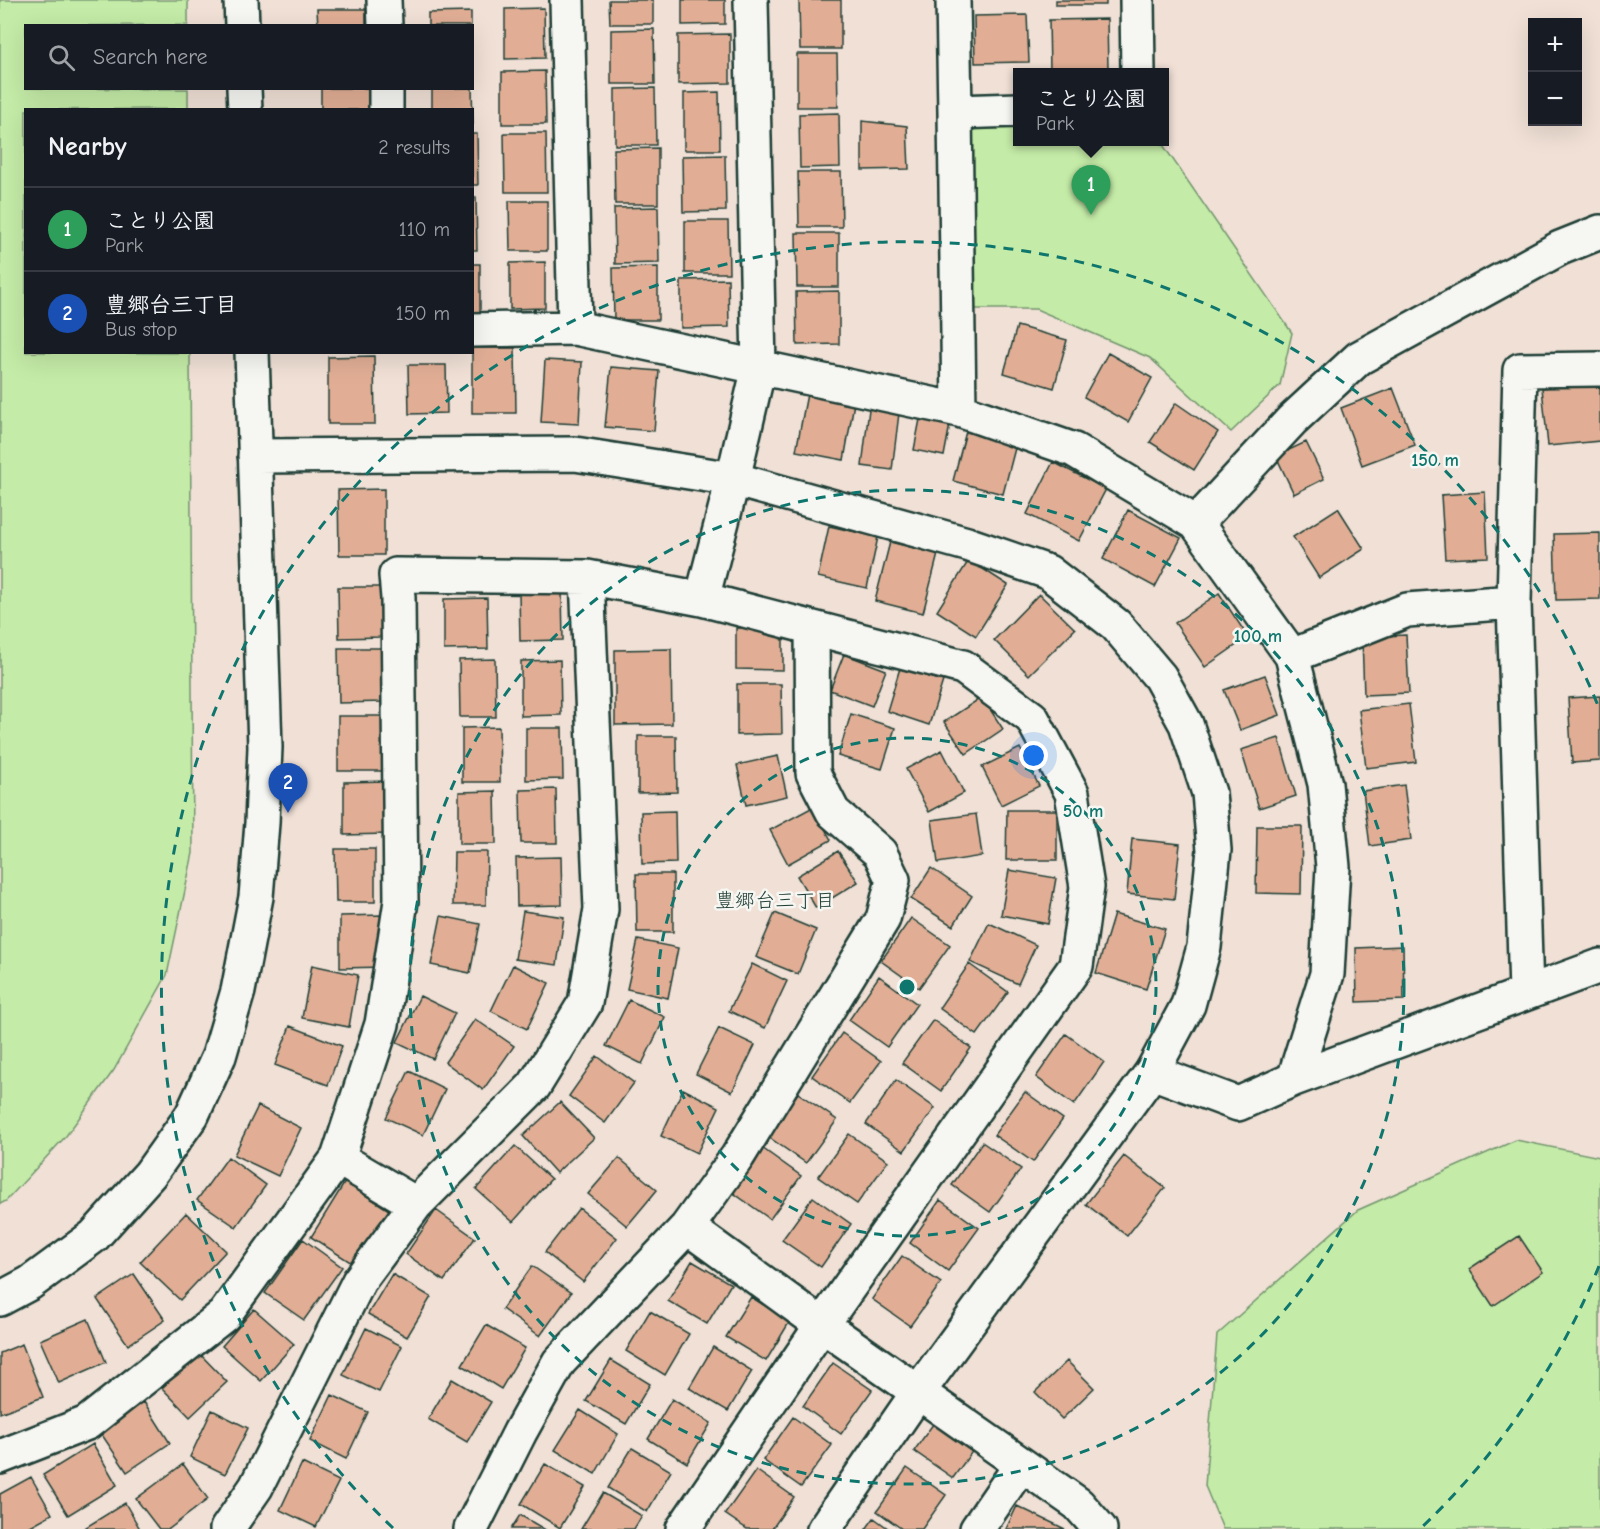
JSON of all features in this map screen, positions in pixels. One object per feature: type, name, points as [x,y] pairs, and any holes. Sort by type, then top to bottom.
[{"type":"street","points":[[241,0],[242,24]]},
{"type":"street","points":[[384,0],[385,24]]},
{"type":"street","points":[[567,0],[575,328]]},
{"type":"street","points":[[702,600],[759,367],[751,0]]},
{"type":"street","points":[[953,0],[959,410]]},
{"type":"street","points":[[1137,0],[1138,68]]},
{"type":"street","points":[[244,90],[245,108]]},
{"type":"street","points":[[386,90],[386,108]]},
{"type":"street","points":[[955,112],[1013,110]]},
{"type":"street","points":[[1196,523],[1292,420],[1359,358],[1560,248],[1600,232]]},
{"type":"street","points":[[474,330],[575,328],[959,410],[1074,450],[1196,523],[1292,656],[1325,784],[1333,867],[1327,974],[1294,1079]]},
{"type":"street","points":[[0,1299],[30,1283],[94,1236],[150,1174],[192,1115],[219,1056],[238,991],[256,897],[265,747],[252,354]]},
{"type":"street","points":[[1526,993],[1514,602],[1520,370],[1600,369]]},
{"type":"street","points":[[255,456],[575,454],[733,479],[967,544],[1048,572],[1116,625],[1160,677],[1186,724],[1209,792],[1214,850],[1204,946],[1188,1005],[1152,1072],[919,1391],[824,1529]]},
{"type":"street","points":[[0,1456],[87,1423],[224,1315],[338,1158],[382,1024],[401,901],[396,575],[587,577],[702,600],[963,667],[1032,718],[1072,793],[1087,887],[1076,966],[822,1325],[683,1529]]},
{"type":"street","points":[[227,1529],[256,1487],[359,1281],[416,1204],[534,1086],[585,1003],[601,909],[587,577]]},
{"type":"street","points":[[1292,656],[1407,610],[1514,602]]},
{"type":"street","points":[[471,1529],[520,1432],[559,1362],[687,1227],[738,1156],[883,919],[893,880],[880,853],[833,812],[813,773],[812,628]]},
{"type":"street","points":[[1152,1072],[1238,1104],[1294,1079],[1600,966]]},
{"type":"street","points":[[338,1158],[416,1204]]},
{"type":"street","points":[[687,1227],[822,1325],[1078,1504],[1100,1529]]},
{"type":"street","points":[[977,1529],[1022,1465]]},
{"type":"green space","points":[[0,0],[188,0],[188,24],[24,24],[24,90],[188,90],[188,108],[24,108],[24,354],[190,354],[193,853],[167,975],[114,1070],[66,1136],[6,1201],[0,1204]]},
{"type":"green space","points":[[1013,120],[1013,146],[1164,146],[1292,333],[1280,385],[1231,432],[1150,358],[1036,309],[974,309],[966,121]]},
{"type":"green space","points":[[1516,1140],[1600,1157],[1600,1529],[1223,1529],[1205,1486],[1217,1335],[1358,1210]]},
{"type":"building","points":[[609,0],[653,0],[653,24],[610,24]]},
{"type":"building","points":[[682,0],[725,0],[725,24],[682,25]]},
{"type":"building","points":[[799,0],[841,0],[841,49],[800,49]]},
{"type":"building","points":[[1056,0],[1106,0],[1106,5],[1056,5]]},
{"type":"building","points":[[544,8],[545,58],[505,59],[505,9]]},
{"type":"building","points":[[317,9],[366,9],[366,24],[318,24]]},
{"type":"building","points":[[471,12],[471,24],[428,24],[428,13]]},
{"type":"building","points":[[1027,15],[1029,62],[975,63],[974,16]]},
{"type":"building","points":[[1107,19],[1108,68],[1050,68],[1049,20]]},
{"type":"building","points":[[654,29],[655,84],[611,84],[611,30]]},
{"type":"building","points":[[730,34],[730,83],[678,84],[678,35]]},
{"type":"building","points":[[797,54],[837,54],[838,107],[797,107]]},
{"type":"building","points":[[545,71],[546,124],[502,124],[502,72]]},
{"type":"building","points":[[655,88],[656,145],[615,145],[615,89]]},
{"type":"building","points":[[321,90],[369,90],[369,108],[321,108]]},
{"type":"building","points":[[432,90],[472,90],[473,108],[432,108]]},
{"type":"building","points":[[719,92],[720,150],[684,150],[684,93]]},
{"type":"building","points":[[839,113],[840,167],[800,168],[799,114]]},
{"type":"building","points":[[862,121],[907,126],[909,169],[862,170]]},
{"type":"building","points":[[504,133],[546,133],[547,192],[505,192]]},
{"type":"building","points":[[474,134],[477,134],[478,185],[474,185]]},
{"type":"building","points":[[658,148],[658,204],[615,204],[614,149]]},
{"type":"building","points":[[725,155],[726,211],[683,212],[682,156]]},
{"type":"building","points":[[798,172],[841,172],[842,227],[799,227]]},
{"type":"building","points":[[474,197],[476,197],[477,250],[474,250]]},
{"type":"building","points":[[509,201],[547,201],[547,251],[510,251]]},
{"type":"building","points":[[658,207],[659,263],[615,264],[614,208]]},
{"type":"building","points":[[685,221],[728,221],[729,273],[685,273]]},
{"type":"building","points":[[796,233],[839,233],[839,287],[797,287]]},
{"type":"building","points":[[545,262],[545,308],[510,309],[510,263]]},
{"type":"building","points":[[474,264],[480,264],[480,317],[474,317]]},
{"type":"building","points":[[658,267],[658,320],[614,320],[613,268]]},
{"type":"building","points":[[728,279],[729,327],[681,328],[681,280]]},
{"type":"building","points":[[839,291],[839,344],[797,345],[796,292]]},
{"type":"building","points":[[1017,326],[1067,340],[1054,388],[1004,373]]},
{"type":"building","points":[[474,348],[515,348],[516,413],[472,413],[472,354],[474,354]]},
{"type":"building","points":[[1108,353],[1152,378],[1128,422],[1084,397]]},
{"type":"building","points":[[374,356],[375,424],[328,424],[328,357]]},
{"type":"building","points":[[545,360],[582,362],[579,424],[541,422]]},
{"type":"building","points":[[408,365],[446,365],[447,413],[409,414]]},
{"type":"building","points":[[611,367],[659,371],[654,431],[605,427]]},
{"type":"building","points":[[1600,382],[1600,441],[1548,446],[1542,388]]},
{"type":"building","points":[[1393,388],[1415,445],[1362,465],[1341,408]]},
{"type":"building","points":[[807,394],[854,403],[844,460],[796,451]]},
{"type":"building","points":[[870,401],[900,405],[892,470],[862,466]]},
{"type":"building","points":[[1176,403],[1218,432],[1194,470],[1150,442]]},
{"type":"building","points":[[921,414],[951,419],[944,456],[914,450]]},
{"type":"building","points":[[969,420],[1019,433],[1003,494],[953,481]]},
{"type":"building","points":[[1306,442],[1324,479],[1294,494],[1276,456]]},
{"type":"building","points":[[1053,462],[1106,489],[1079,541],[1027,514]]},
{"type":"building","points":[[384,489],[384,555],[339,555],[338,490]]},
{"type":"building","points":[[1485,492],[1488,557],[1445,559],[1441,495]]},
{"type":"building","points":[[1338,508],[1364,549],[1319,578],[1293,537]]},
{"type":"building","points":[[1128,510],[1181,538],[1155,587],[1103,559]]},
{"type":"building","points":[[829,526],[878,537],[867,588],[818,577]]},
{"type":"building","points":[[1600,533],[1600,599],[1556,600],[1554,534]]},
{"type":"building","points":[[890,542],[938,554],[923,613],[875,601]]},
{"type":"building","points":[[969,560],[1008,585],[976,636],[937,611]]},
{"type":"building","points":[[338,587],[382,587],[382,637],[339,638]]},
{"type":"building","points":[[562,592],[563,640],[520,641],[519,593]]},
{"type":"building","points":[[1219,593],[1248,637],[1205,667],[1175,623]]},
{"type":"building","points":[[1039,594],[1075,629],[1029,675],[994,640]]},
{"type":"building","points":[[487,598],[488,649],[444,650],[444,599]]},
{"type":"building","points":[[736,628],[783,628],[783,670],[736,669]]},
{"type":"building","points":[[1406,635],[1409,693],[1364,695],[1362,637]]},
{"type":"building","points":[[338,648],[382,648],[384,702],[339,703]]},
{"type":"building","points":[[671,649],[672,724],[615,725],[615,650]]},
{"type":"building","points":[[844,654],[886,670],[872,706],[830,690]]},
{"type":"building","points":[[495,659],[496,717],[460,717],[459,660]]},
{"type":"building","points":[[560,660],[561,715],[521,716],[521,661]]},
{"type":"building","points":[[900,668],[943,681],[929,725],[887,711]]},
{"type":"building","points":[[1265,675],[1280,715],[1240,730],[1224,690]]},
{"type":"building","points":[[737,684],[781,684],[782,734],[737,735]]},
{"type":"building","points":[[1600,696],[1600,761],[1572,763],[1568,698]]},
{"type":"building","points":[[982,697],[1003,729],[966,754],[944,722]]},
{"type":"building","points":[[1409,704],[1416,762],[1366,768],[1359,710]]},
{"type":"building","points":[[851,714],[895,728],[882,769],[838,756]]},
{"type":"building","points":[[338,716],[382,716],[383,771],[338,771]]},
{"type":"building","points":[[499,727],[500,782],[462,782],[462,728]]},
{"type":"building","points":[[526,728],[562,728],[563,779],[526,780]]},
{"type":"building","points":[[638,736],[676,736],[677,792],[638,793]]},
{"type":"building","points":[[1279,738],[1296,796],[1259,808],[1241,750]]},
{"type":"building","points":[[1020,748],[1039,786],[1001,805],[982,767]]},
{"type":"building","points":[[942,750],[964,793],[929,812],[906,769]]},
{"type":"building","points":[[778,756],[787,796],[746,805],[737,765]]},
{"type":"building","points":[[386,781],[387,834],[344,835],[344,782]]},
{"type":"building","points":[[1404,785],[1411,840],[1370,846],[1363,791]]},
{"type":"building","points":[[556,789],[557,843],[521,843],[520,790]]},
{"type":"building","points":[[495,791],[496,844],[459,844],[459,792]]},
{"type":"building","points":[[813,807],[831,840],[788,864],[770,830]]},
{"type":"building","points":[[1007,810],[1057,810],[1057,860],[1006,860]]},
{"type":"building","points":[[675,811],[676,863],[642,864],[641,812]]},
{"type":"building","points":[[976,814],[982,856],[938,863],[932,820]]},
{"type":"building","points":[[1257,826],[1302,826],[1301,894],[1256,893]]},
{"type":"building","points":[[1132,839],[1180,844],[1174,899],[1127,894]]},
{"type":"building","points":[[335,849],[375,849],[375,902],[336,902]]},
{"type":"building","points":[[838,851],[858,882],[816,908],[797,876]]},
{"type":"building","points":[[454,852],[487,852],[486,905],[453,905]]},
{"type":"building","points":[[561,857],[562,905],[517,906],[516,858]]},
{"type":"building","points":[[931,868],[972,896],[953,926],[911,899]]},
{"type":"building","points":[[1009,870],[1056,878],[1048,924],[1001,915]]},
{"type":"building","points":[[636,874],[673,874],[673,932],[637,932]]},
{"type":"building","points":[[523,911],[564,917],[557,965],[515,959]]},
{"type":"building","points":[[775,913],[816,930],[798,974],[756,957]]},
{"type":"building","points":[[1114,914],[1165,929],[1146,989],[1096,973]]},
{"type":"building","points":[[384,915],[384,967],[340,968],[340,916]]},
{"type":"building","points":[[441,916],[480,924],[470,973],[431,965]]},
{"type":"building","points":[[911,918],[950,945],[919,988],[881,961]]},
{"type":"building","points":[[989,923],[1036,945],[1018,984],[970,962]]},
{"type":"building","points":[[638,940],[678,948],[668,998],[627,989]]},
{"type":"building","points":[[1403,946],[1404,1000],[1357,1002],[1356,948]]},
{"type":"building","points":[[752,964],[787,981],[765,1028],[729,1011]]},
{"type":"building","points":[[969,964],[1008,992],[977,1035],[939,1008]]},
{"type":"building","points":[[312,965],[358,975],[349,1027],[302,1018]]},
{"type":"building","points":[[513,965],[549,983],[527,1029],[491,1011]]},
{"type":"building","points":[[879,976],[917,1004],[887,1047],[849,1020]]},
{"type":"building","points":[[420,996],[455,1013],[433,1059],[397,1042]]},
{"type":"building","points":[[629,1000],[665,1017],[642,1064],[606,1046]]},
{"type":"building","points":[[475,1019],[514,1046],[483,1090],[445,1062]]},
{"type":"building","points":[[933,1020],[971,1048],[941,1091],[902,1063]]},
{"type":"building","points":[[290,1026],[342,1046],[328,1085],[275,1065]]},
{"type":"building","points":[[719,1028],[755,1045],[732,1092],[696,1074]]},
{"type":"building","points":[[842,1033],[881,1061],[850,1103],[812,1076]]},
{"type":"building","points":[[1066,1034],[1104,1062],[1074,1105],[1036,1077]]},
{"type":"building","points":[[597,1056],[634,1083],[605,1123],[569,1096]]},
{"type":"building","points":[[409,1071],[445,1089],[423,1135],[386,1118]]},
{"type":"building","points":[[896,1080],[935,1108],[904,1151],[866,1124]]},
{"type":"building","points":[[683,1089],[719,1107],[697,1153],[661,1136]]},
{"type":"building","points":[[1025,1092],[1063,1119],[1033,1162],[994,1135]]},
{"type":"building","points":[[798,1093],[837,1120],[806,1163],[767,1136]]},
{"type":"building","points":[[560,1102],[594,1138],[556,1173],[523,1136]]},
{"type":"building","points":[[258,1106],[301,1128],[278,1176],[234,1155]]},
{"type":"building","points":[[849,1134],[888,1161],[857,1204],[818,1177]]},
{"type":"building","points":[[982,1142],[1021,1169],[990,1212],[952,1185]]},
{"type":"building","points":[[515,1146],[551,1179],[513,1222],[476,1189]]},
{"type":"building","points":[[762,1148],[801,1176],[770,1219],[732,1192]]},
{"type":"building","points":[[1124,1156],[1165,1188],[1127,1236],[1086,1204]]},
{"type":"building","points":[[228,1157],[266,1185],[236,1227],[197,1200]]},
{"type":"building","points":[[619,1158],[657,1190],[627,1226],[588,1194]]},
{"type":"building","points":[[345,1182],[389,1210],[355,1265],[311,1237]]},
{"type":"building","points":[[813,1197],[851,1224],[821,1267],[782,1240]]},
{"type":"building","points":[[940,1200],[979,1228],[948,1271],[910,1243]]},
{"type":"building","points":[[579,1208],[617,1238],[583,1282],[545,1252]]},
{"type":"building","points":[[436,1210],[475,1238],[444,1281],[406,1254]]},
{"type":"building","points":[[186,1213],[226,1251],[180,1300],[140,1262]]},
{"type":"building","points":[[1519,1236],[1543,1272],[1493,1306],[1469,1269]]},
{"type":"building","points":[[303,1239],[342,1267],[304,1320],[265,1293]]},
{"type":"building","points":[[902,1256],[941,1283],[910,1326],[872,1299]]},
{"type":"building","points":[[692,1261],[731,1284],[707,1324],[668,1301]]},
{"type":"building","points":[[532,1266],[571,1293],[540,1336],[502,1309]]},
{"type":"building","points":[[134,1274],[165,1320],[128,1345],[97,1299]]},
{"type":"building","points":[[392,1274],[431,1297],[407,1337],[368,1314]]},
{"type":"building","points":[[751,1297],[790,1321],[766,1361],[726,1337]]},
{"type":"building","points":[[254,1309],[294,1344],[261,1381],[222,1346]]},
{"type":"building","points":[[650,1311],[689,1334],[665,1375],[626,1351]]},
{"type":"building","points":[[88,1319],[106,1362],[59,1383],[40,1340]]},
{"type":"building","points":[[486,1325],[525,1348],[501,1389],[462,1365]]},
{"type":"building","points":[[366,1328],[402,1346],[379,1392],[343,1375]]},
{"type":"building","points":[[22,1344],[43,1397],[0,1413],[0,1353]]},
{"type":"building","points":[[713,1347],[752,1371],[728,1411],[689,1388]]},
{"type":"building","points":[[199,1353],[227,1382],[190,1417],[162,1388]]},
{"type":"building","points":[[611,1360],[650,1384],[626,1424],[586,1401]]},
{"type":"building","points":[[1067,1361],[1094,1388],[1062,1419],[1035,1392]]},
{"type":"building","points":[[833,1363],[872,1390],[841,1434],[803,1406]]},
{"type":"building","points":[[452,1379],[491,1402],[467,1442],[428,1419]]},
{"type":"building","points":[[332,1395],[368,1412],[346,1459],[310,1441]]},
{"type":"building","points":[[672,1399],[711,1423],[687,1463],[648,1439]]},
{"type":"building","points":[[144,1402],[170,1443],[127,1472],[100,1432]]},
{"type":"building","points":[[945,1407],[984,1435],[953,1478],[914,1451]]},
{"type":"building","points":[[212,1410],[248,1428],[225,1474],[190,1457]]},
{"type":"building","points":[[580,1410],[618,1434],[595,1474],[555,1450]]},
{"type":"building","points":[[793,1417],[832,1445],[801,1487],[763,1460]]},
{"type":"building","points":[[93,1444],[117,1485],[68,1515],[43,1475]]},
{"type":"building","points":[[632,1448],[671,1471],[647,1512],[608,1488]]},
{"type":"building","points":[[302,1463],[339,1481],[316,1527],[280,1510]]},
{"type":"building","points":[[183,1464],[208,1499],[169,1529],[159,1529],[136,1499]]},
{"type":"building","points":[[545,1464],[585,1487],[560,1528],[521,1504]]},
{"type":"building","points":[[907,1468],[946,1495],[922,1529],[902,1529],[877,1511]]},
{"type":"building","points":[[756,1470],[794,1497],[772,1529],[747,1529],[725,1514]]},
{"type":"building","points":[[31,1477],[52,1514],[25,1529],[0,1529],[0,1494]]},
{"type":"building","points":[[603,1493],[642,1516],[634,1529],[581,1529]]},
{"type":"building","points":[[125,1503],[140,1529],[83,1529]]},
{"type":"building","points":[[1017,1506],[1065,1529],[1006,1529]]},
{"type":"building","points":[[520,1515],[544,1529],[511,1529]]},
{"type":"building","points":[[874,1518],[889,1529],[866,1529]]},
{"type":"place","name":"ことり公園","points":[[1091,215]]},
{"type":"place","name":"豊郷台三丁目","points":[[288,813]]},
{"type":"district","name":"豊郷台三丁目","points":[[775,900]]}]
